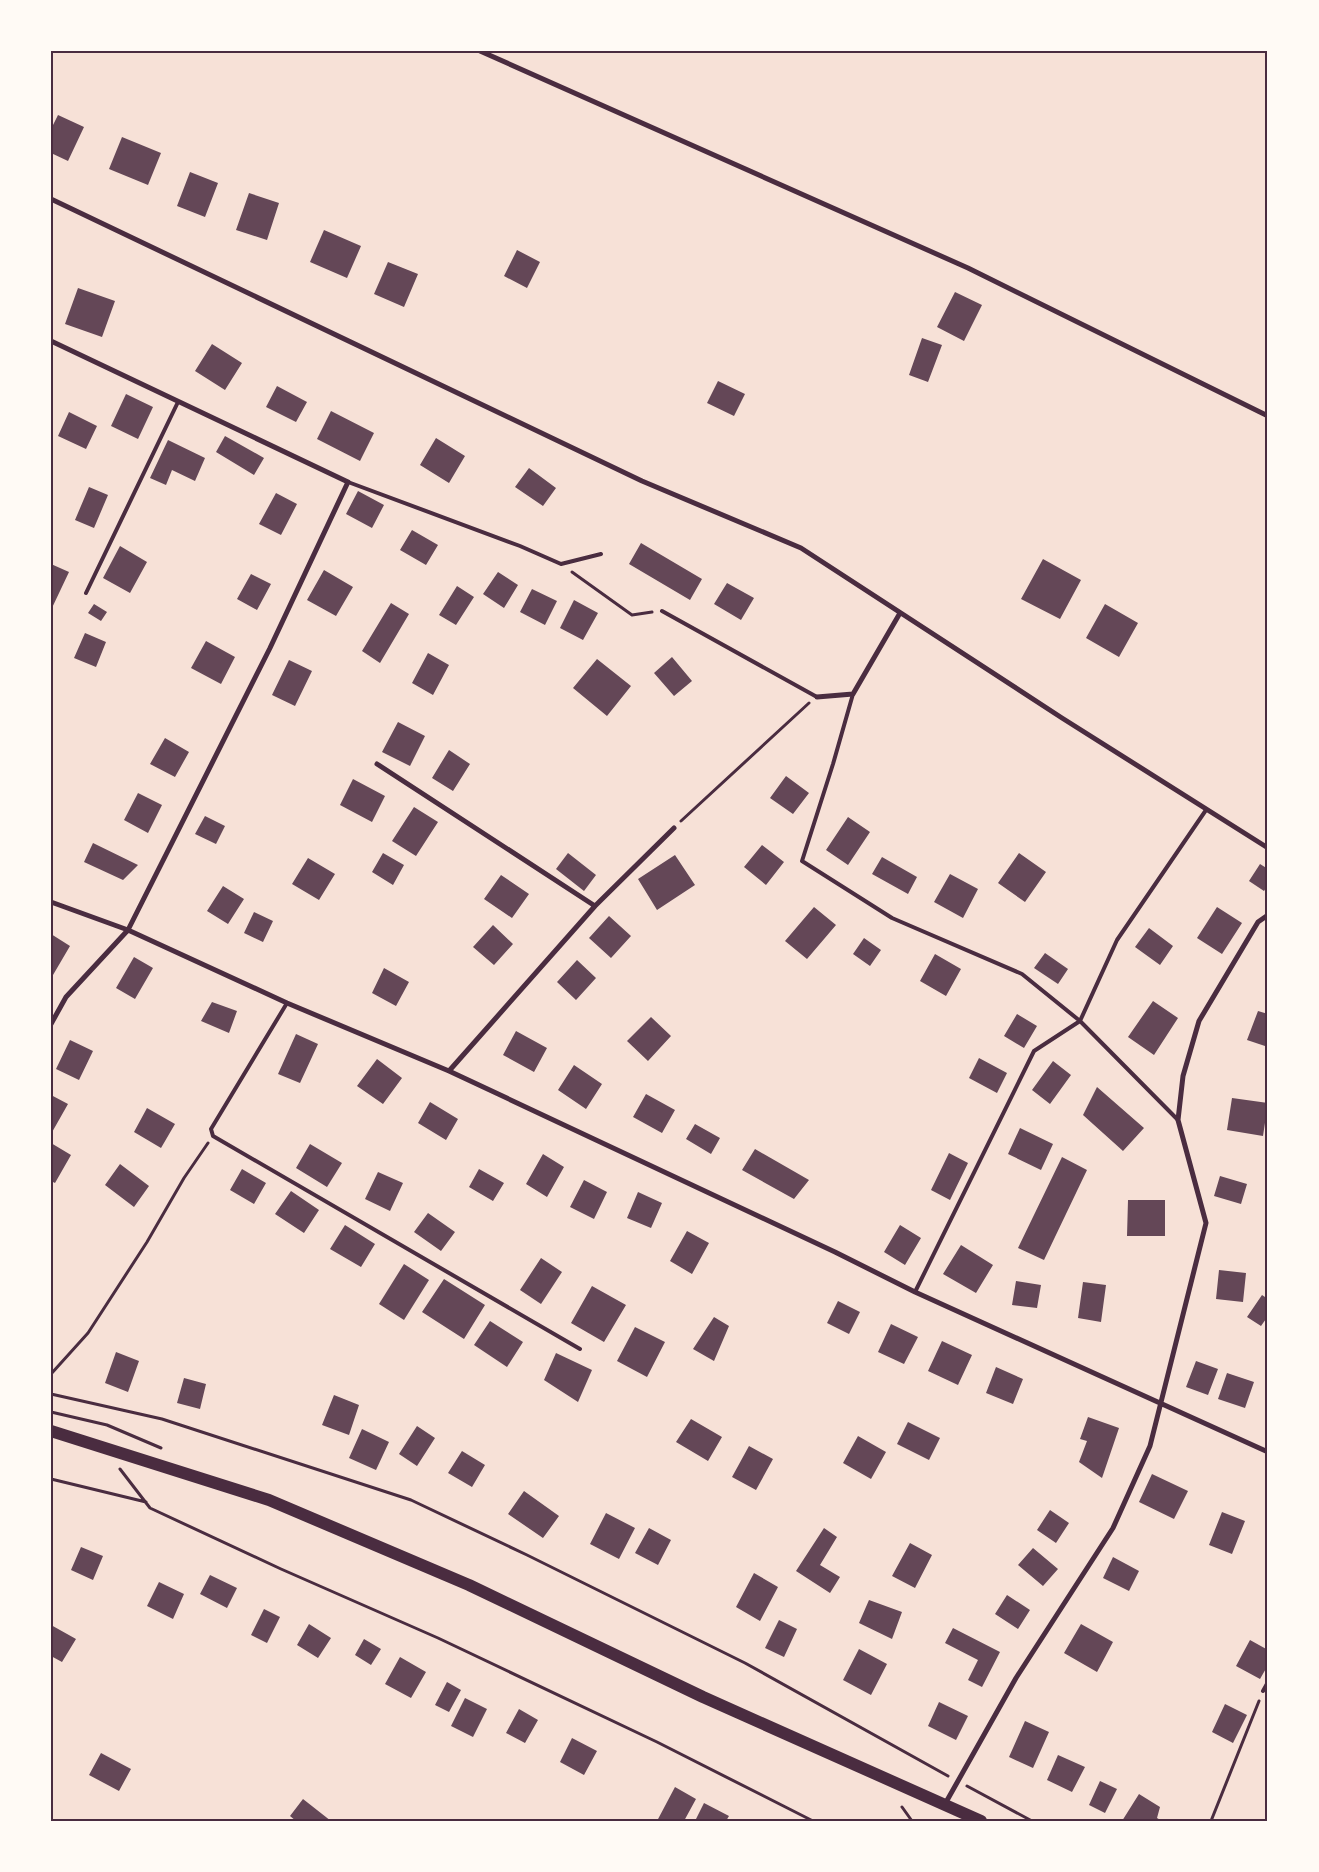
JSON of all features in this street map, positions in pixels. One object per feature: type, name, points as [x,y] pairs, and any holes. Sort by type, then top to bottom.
[{"type":"main road","points":[[51,1431],[269,1500],[469,1585],[703,1697],[975,1819]]},
{"type":"street","points":[[480,51],[968,268],[1268,416]]},
{"type":"street","points":[[51,199],[642,481],[801,548],[1206,810],[1268,848]]},
{"type":"street","points":[[51,341],[348,482],[270,648],[128,930],[66,998],[51,1024]]},
{"type":"street","points":[[817,697],[853,694],[900,612]]},
{"type":"street","points":[[378,764],[594,906]]},
{"type":"street","points":[[450,1071],[594,906],[674,828]]},
{"type":"street","points":[[51,902],[128,930],[288,1003],[450,1071],[835,1252],[915,1292],[1268,1452]]},
{"type":"street","points":[[945,1804],[1016,1678],[1113,1528],[1150,1446],[1206,1223],[1178,1120],[1183,1076],[1199,1021],[1258,922],[1268,915]]},
{"type":"lane","points":[[86,592],[178,402]]},
{"type":"lane","points":[[348,482],[520,546],[560,564],[601,554]]},
{"type":"lane","points":[[662,611],[817,697]]},
{"type":"lane","points":[[853,694],[802,862],[892,918],[1022,974],[1080,1021],[1178,1120]]},
{"type":"lane","points":[[915,1292],[1034,1051],[1080,1021],[1117,940],[1206,810]]},
{"type":"lane","points":[[288,1003],[211,1129],[213,1136],[580,1349]]},
{"type":"lane","points":[[1263,1691],[1268,1682]]},
{"type":"path","points":[[560,564],[632,615],[662,611]]},
{"type":"path","points":[[674,828],[817,697]]},
{"type":"path","points":[[51,1374],[88,1333],[147,1242],[184,1178],[213,1136]]},
{"type":"path","points":[[51,1394],[162,1419],[411,1500],[745,1663],[958,1782],[1032,1821]]},
{"type":"path","points":[[103,1448],[150,1508],[281,1569],[438,1638],[648,1738],[813,1821]]},
{"type":"path","points":[[51,1479],[146,1502]]},
{"type":"path","points":[[1211,1821],[1263,1691]]},
{"type":"path","points":[[902,1806],[912,1821]]},
{"type":"building","points":[[58,115],[84,127],[68,161],[51,153],[51,129]]},
{"type":"building","points":[[122,137],[161,153],[148,185],[109,169]]},
{"type":"building","points":[[190,172],[218,183],[205,217],[177,206]]},
{"type":"building","points":[[249,193],[279,203],[267,240],[236,230]]},
{"type":"building","points":[[324,230],[361,246],[347,278],[310,262]]},
{"type":"building","points":[[517,250],[540,262],[527,288],[504,276]]},
{"type":"building","points":[[388,262],[418,274],[404,307],[374,294]]},
{"type":"building","points":[[78,288],[115,301],[102,337],[65,324]]},
{"type":"building","points":[[955,292],[982,305],[964,341],[937,327]]},
{"type":"building","points":[[922,338],[942,345],[928,382],[909,375]]},
{"type":"building","points":[[212,344],[242,363],[225,390],[195,371]]},
{"type":"building","points":[[718,381],[745,394],[734,416],[707,403]]},
{"type":"building","points":[[277,386],[307,402],[296,422],[266,407]]},
{"type":"building","points":[[126,394],[153,407],[138,439],[111,426]]},
{"type":"building","points":[[331,411],[374,433],[360,461],[317,439]]},
{"type":"building","points":[[69,412],[97,426],[86,449],[58,436]]},
{"type":"building","points":[[225,436],[264,458],[254,475],[216,452]]},
{"type":"building","points":[[436,438],[465,456],[449,483],[420,465]]},
{"type":"building","points":[[168,440],[205,458],[195,481],[172,470],[166,485],[150,478]]},
{"type":"building","points":[[529,468],[556,488],[543,506],[515,487]]},
{"type":"building","points":[[89,487],[108,495],[94,528],[75,520]]},
{"type":"building","points":[[358,491],[384,505],[372,528],[346,514]]},
{"type":"building","points":[[276,493],[297,504],[281,535],[259,524]]},
{"type":"building","points":[[412,530],[438,545],[426,565],[400,550]]},
{"type":"building","points":[[641,543],[702,579],[690,600],[629,564]]},
{"type":"building","points":[[120,546],[147,562],[130,593],[103,578]]},
{"type":"building","points":[[1043,559],[1081,580],[1060,619],[1021,599]]},
{"type":"building","points":[[51,564],[69,572],[51,610]]},
{"type":"building","points":[[324,570],[353,587],[336,616],[307,600]]},
{"type":"building","points":[[498,572],[518,585],[504,608],[483,594]]},
{"type":"building","points":[[251,574],[271,584],[257,610],[237,599]]},
{"type":"building","points":[[727,583],[754,598],[741,620],[714,604]]},
{"type":"building","points":[[457,586],[474,597],[456,625],[439,615]]},
{"type":"building","points":[[532,589],[557,601],[545,625],[520,612]]},
{"type":"building","points":[[574,600],[598,613],[583,640],[560,628]]},
{"type":"building","points":[[391,603],[409,614],[380,663],[362,651]]},
{"type":"building","points":[[94,604],[107,612],[101,621],[88,613]]},
{"type":"building","points":[[1105,604],[1138,623],[1119,657],[1086,638]]},
{"type":"building","points":[[85,633],[106,642],[96,667],[74,658]]},
{"type":"building","points":[[206,641],[235,657],[221,684],[191,668]]},
{"type":"building","points":[[428,653],[449,665],[433,695],[412,683]]},
{"type":"building","points":[[672,657],[692,681],[674,696],[654,673]]},
{"type":"building","points":[[597,659],[631,686],[607,716],[573,688]]},
{"type":"building","points":[[289,660],[312,671],[295,706],[272,695]]},
{"type":"building","points":[[398,722],[425,736],[410,766],[382,752]]},
{"type":"building","points":[[165,738],[189,752],[175,777],[150,764]]},
{"type":"building","points":[[449,750],[470,764],[453,791],[432,778]]},
{"type":"building","points":[[786,776],[809,793],[793,814],[770,798]]},
{"type":"building","points":[[353,779],[385,796],[372,822],[340,805]]},
{"type":"building","points":[[138,793],[162,805],[148,833],[124,820]]},
{"type":"building","points":[[414,807],[438,822],[416,856],[392,841]]},
{"type":"building","points":[[205,816],[225,826],[216,844],[195,834]]},
{"type":"building","points":[[848,817],[870,832],[848,865],[826,850]]},
{"type":"building","points":[[93,843],[138,865],[123,880],[84,862]]},
{"type":"building","points":[[762,845],[784,862],[766,885],[744,867]]},
{"type":"building","points":[[383,853],[404,865],[393,885],[372,872]]},
{"type":"building","points":[[568,853],[596,875],[584,891],[556,869]]},
{"type":"building","points":[[1019,853],[1046,872],[1025,902],[998,883]]},
{"type":"building","points":[[675,855],[695,885],[657,910],[638,879]]},
{"type":"building","points":[[882,857],[917,877],[908,894],[872,874]]},
{"type":"building","points":[[308,858],[335,874],[319,900],[292,884]]},
{"type":"building","points":[[1260,864],[1268,869],[1268,885],[1264,891],[1249,881]]},
{"type":"building","points":[[950,874],[978,889],[963,918],[934,902]]},
{"type":"building","points":[[501,875],[529,894],[512,918],[484,899]]},
{"type":"building","points":[[223,886],[244,899],[228,924],[207,911]]},
{"type":"building","points":[[814,907],[836,925],[807,959],[785,941]]},
{"type":"building","points":[[1217,907],[1242,923],[1222,954],[1197,938]]},
{"type":"building","points":[[254,912],[273,921],[263,942],[244,933]]},
{"type":"building","points":[[609,916],[631,936],[611,958],[589,938]]},
{"type":"building","points":[[493,925],[513,944],[494,965],[473,947]]},
{"type":"building","points":[[1149,928],[1173,946],[1160,965],[1135,947]]},
{"type":"building","points":[[51,934],[70,946],[53,975],[51,974]]},
{"type":"building","points":[[864,938],[881,950],[870,966],[853,954]]},
{"type":"building","points":[[1045,953],[1068,969],[1058,984],[1034,968]]},
{"type":"building","points":[[935,954],[961,969],[946,996],[920,981]]},
{"type":"building","points":[[134,957],[153,968],[135,999],[116,988]]},
{"type":"building","points":[[577,960],[596,978],[576,1000],[557,982]]},
{"type":"building","points":[[384,968],[409,982],[396,1006],[372,993]]},
{"type":"building","points":[[1153,1001],[1178,1018],[1154,1055],[1128,1037]]},
{"type":"building","points":[[212,1002],[237,1011],[229,1033],[201,1021]]},
{"type":"building","points":[[1258,1011],[1268,1014],[1268,1047],[1247,1040]]},
{"type":"building","points":[[1017,1014],[1037,1026],[1024,1048],[1004,1036]]},
{"type":"building","points":[[651,1017],[671,1036],[648,1061],[627,1041]]},
{"type":"building","points":[[516,1031],[547,1048],[534,1072],[503,1055]]},
{"type":"building","points":[[296,1034],[318,1044],[300,1083],[278,1074]]},
{"type":"building","points":[[70,1040],[93,1051],[79,1080],[56,1069]]},
{"type":"building","points":[[979,1058],[1007,1073],[997,1093],[969,1078]]},
{"type":"building","points":[[377,1059],[402,1078],[383,1104],[357,1086]]},
{"type":"building","points":[[1053,1061],[1071,1075],[1050,1104],[1032,1090]]},
{"type":"building","points":[[574,1065],[602,1084],[586,1109],[558,1090]]},
{"type":"building","points":[[1097,1087],[1144,1128],[1123,1151],[1083,1115]]},
{"type":"building","points":[[646,1094],[675,1110],[662,1133],[633,1117]]},
{"type":"building","points":[[51,1095],[68,1104],[51,1134]]},
{"type":"building","points":[[1232,1098],[1268,1103],[1263,1136],[1227,1130]]},
{"type":"building","points":[[430,1102],[458,1119],[446,1140],[418,1123]]},
{"type":"building","points":[[147,1108],[175,1124],[161,1148],[134,1132]]},
{"type":"building","points":[[695,1124],[720,1138],[711,1154],[686,1139]]},
{"type":"building","points":[[1020,1128],[1053,1144],[1041,1170],[1008,1154]]},
{"type":"building","points":[[51,1143],[71,1155],[55,1183],[51,1181]]},
{"type":"building","points":[[310,1144],[342,1163],[327,1187],[296,1168]]},
{"type":"building","points":[[755,1149],[809,1180],[794,1199],[742,1170]]},
{"type":"building","points":[[949,1153],[968,1163],[950,1200],[931,1190]]},
{"type":"building","points":[[543,1154],[564,1167],[547,1197],[526,1184]]},
{"type":"building","points":[[1062,1157],[1087,1170],[1044,1260],[1018,1248]]},
{"type":"building","points":[[120,1164],[149,1186],[134,1207],[105,1185]]},
{"type":"building","points":[[242,1169],[266,1183],[254,1204],[230,1190]]},
{"type":"building","points":[[479,1169],[504,1183],[493,1201],[469,1187]]},
{"type":"building","points":[[378,1172],[403,1183],[390,1211],[365,1199]]},
{"type":"building","points":[[1220,1176],[1247,1184],[1241,1204],[1214,1196]]},
{"type":"building","points":[[584,1180],[607,1192],[594,1219],[570,1207]]},
{"type":"building","points":[[291,1191],[319,1210],[304,1233],[275,1214]]},
{"type":"building","points":[[638,1192],[662,1203],[651,1228],[627,1218]]},
{"type":"building","points":[[1128,1200],[1165,1200],[1165,1236],[1127,1236]]},
{"type":"building","points":[[428,1213],[455,1232],[441,1251],[414,1232]]},
{"type":"building","points":[[345,1225],[375,1244],[361,1267],[330,1249]]},
{"type":"building","points":[[900,1225],[921,1238],[905,1265],[884,1252]]},
{"type":"building","points":[[687,1231],[709,1243],[692,1274],[670,1261]]},
{"type":"building","points":[[961,1245],[993,1265],[976,1293],[943,1274]]},
{"type":"building","points":[[541,1258],[562,1272],[541,1304],[520,1290]]},
{"type":"building","points":[[404,1264],[429,1280],[404,1320],[379,1304]]},
{"type":"building","points":[[1219,1270],[1246,1273],[1243,1302],[1216,1299]]},
{"type":"building","points":[[444,1279],[485,1305],[464,1339],[422,1312]]},
{"type":"building","points":[[1016,1281],[1041,1285],[1037,1308],[1012,1305]]},
{"type":"building","points":[[1083,1282],[1106,1285],[1101,1322],[1078,1318]]},
{"type":"building","points":[[592,1286],[626,1305],[604,1342],[571,1323]]},
{"type":"building","points":[[1262,1295],[1268,1299],[1268,1316],[1261,1326],[1247,1317]]},
{"type":"building","points":[[838,1301],[860,1312],[849,1334],[827,1323]]},
{"type":"building","points":[[714,1317],[729,1326],[714,1361],[693,1349]]},
{"type":"building","points":[[490,1321],[523,1342],[507,1367],[474,1345]]},
{"type":"building","points":[[891,1324],[918,1337],[904,1364],[878,1352]]},
{"type":"building","points":[[635,1327],[665,1342],[647,1377],[617,1361]]},
{"type":"building","points":[[942,1341],[972,1355],[958,1385],[928,1371]]},
{"type":"building","points":[[116,1352],[139,1361],[128,1392],[105,1383]]},
{"type":"building","points":[[556,1353],[592,1370],[578,1402],[544,1380]]},
{"type":"building","points":[[1196,1361],[1218,1369],[1208,1395],[1186,1387]]},
{"type":"building","points":[[996,1367],[1023,1379],[1013,1404],[986,1393]]},
{"type":"building","points":[[1227,1373],[1254,1382],[1245,1408],[1218,1399]]},
{"type":"building","points":[[184,1378],[206,1384],[200,1409],[177,1403]]},
{"type":"building","points":[[334,1395],[359,1405],[349,1435],[322,1425]]},
{"type":"building","points":[[1088,1417],[1119,1428],[1102,1478],[1079,1462],[1087,1441],[1080,1439]]},
{"type":"building","points":[[691,1419],[722,1437],[708,1461],[676,1442]]},
{"type":"building","points":[[908,1422],[940,1438],[929,1460],[897,1444]]},
{"type":"building","points":[[417,1426],[435,1438],[417,1466],[399,1454]]},
{"type":"building","points":[[362,1429],[389,1442],[376,1470],[349,1458]]},
{"type":"building","points":[[858,1436],[886,1452],[871,1479],[843,1463]]},
{"type":"building","points":[[749,1446],[773,1459],[756,1490],[732,1477]]},
{"type":"building","points":[[462,1451],[485,1465],[472,1487],[448,1473]]},
{"type":"building","points":[[1152,1474],[1188,1491],[1174,1519],[1139,1502]]},
{"type":"building","points":[[524,1491],[559,1516],[543,1538],[508,1514]]},
{"type":"building","points":[[1050,1510],[1069,1523],[1056,1543],[1037,1530]]},
{"type":"building","points":[[1222,1512],[1245,1521],[1232,1554],[1209,1545]]},
{"type":"building","points":[[606,1513],[635,1528],[619,1559],[590,1544]]},
{"type":"building","points":[[649,1528],[671,1540],[658,1565],[635,1553]]},
{"type":"building","points":[[824,1528],[837,1537],[820,1565],[840,1577],[830,1593],[796,1571]]},
{"type":"building","points":[[910,1543],[932,1555],[915,1588],[892,1576]]},
{"type":"building","points":[[81,1547],[103,1556],[93,1580],[71,1570]]},
{"type":"building","points":[[1033,1548],[1058,1569],[1043,1586],[1018,1565]]},
{"type":"building","points":[[1113,1557],[1139,1571],[1129,1591],[1103,1578]]},
{"type":"building","points":[[754,1573],[778,1587],[760,1621],[736,1607]]},
{"type":"building","points":[[210,1575],[237,1588],[227,1608],[200,1594]]},
{"type":"building","points":[[159,1582],[184,1594],[173,1619],[147,1606]]},
{"type":"building","points":[[1007,1595],[1030,1610],[1018,1629],[995,1614]]},
{"type":"building","points":[[869,1600],[902,1612],[892,1639],[859,1623]]},
{"type":"building","points":[[264,1609],[280,1617],[267,1643],[251,1635]]},
{"type":"building","points":[[779,1620],[797,1629],[784,1657],[765,1648]]},
{"type":"building","points":[[309,1624],[331,1638],[318,1658],[297,1645]]},
{"type":"building","points":[[1081,1624],[1113,1642],[1097,1672],[1064,1653]]},
{"type":"building","points":[[51,1625],[76,1639],[62,1662],[51,1656]]},
{"type":"building","points":[[953,1628],[1000,1652],[982,1687],[968,1680],[978,1660],[945,1643]]},
{"type":"building","points":[[364,1639],[381,1649],[371,1665],[355,1655]]},
{"type":"building","points":[[1250,1640],[1268,1650],[1268,1665],[1260,1679],[1236,1666]]},
{"type":"building","points":[[859,1649],[887,1664],[871,1695],[843,1680]]},
{"type":"building","points":[[400,1657],[426,1672],[411,1698],[385,1684]]},
{"type":"building","points":[[447,1682],[461,1690],[449,1712],[435,1705]]},
{"type":"building","points":[[465,1698],[487,1709],[473,1737],[451,1726]]},
{"type":"building","points":[[939,1702],[968,1716],[956,1740],[928,1726]]},
{"type":"building","points":[[1225,1704],[1247,1715],[1233,1743],[1212,1732]]},
{"type":"building","points":[[519,1709],[538,1720],[525,1743],[506,1733]]},
{"type":"building","points":[[1025,1721],[1049,1732],[1033,1768],[1009,1757]]},
{"type":"building","points":[[572,1738],[597,1751],[584,1775],[560,1762]]},
{"type":"building","points":[[101,1753],[131,1769],[119,1791],[89,1775]]},
{"type":"building","points":[[1058,1755],[1085,1767],[1072,1792],[1047,1780]]},
{"type":"building","points":[[1100,1781],[1117,1789],[1105,1813],[1089,1805]]},
{"type":"building","points":[[675,1787],[696,1799],[684,1821],[657,1821]]},
{"type":"building","points":[[1139,1794],[1160,1807],[1157,1818],[1162,1821],[1122,1821]]},
{"type":"building","points":[[303,1799],[331,1821],[296,1821],[290,1816]]},
{"type":"building","points":[[704,1803],[729,1816],[726,1821],[695,1821]]}]
